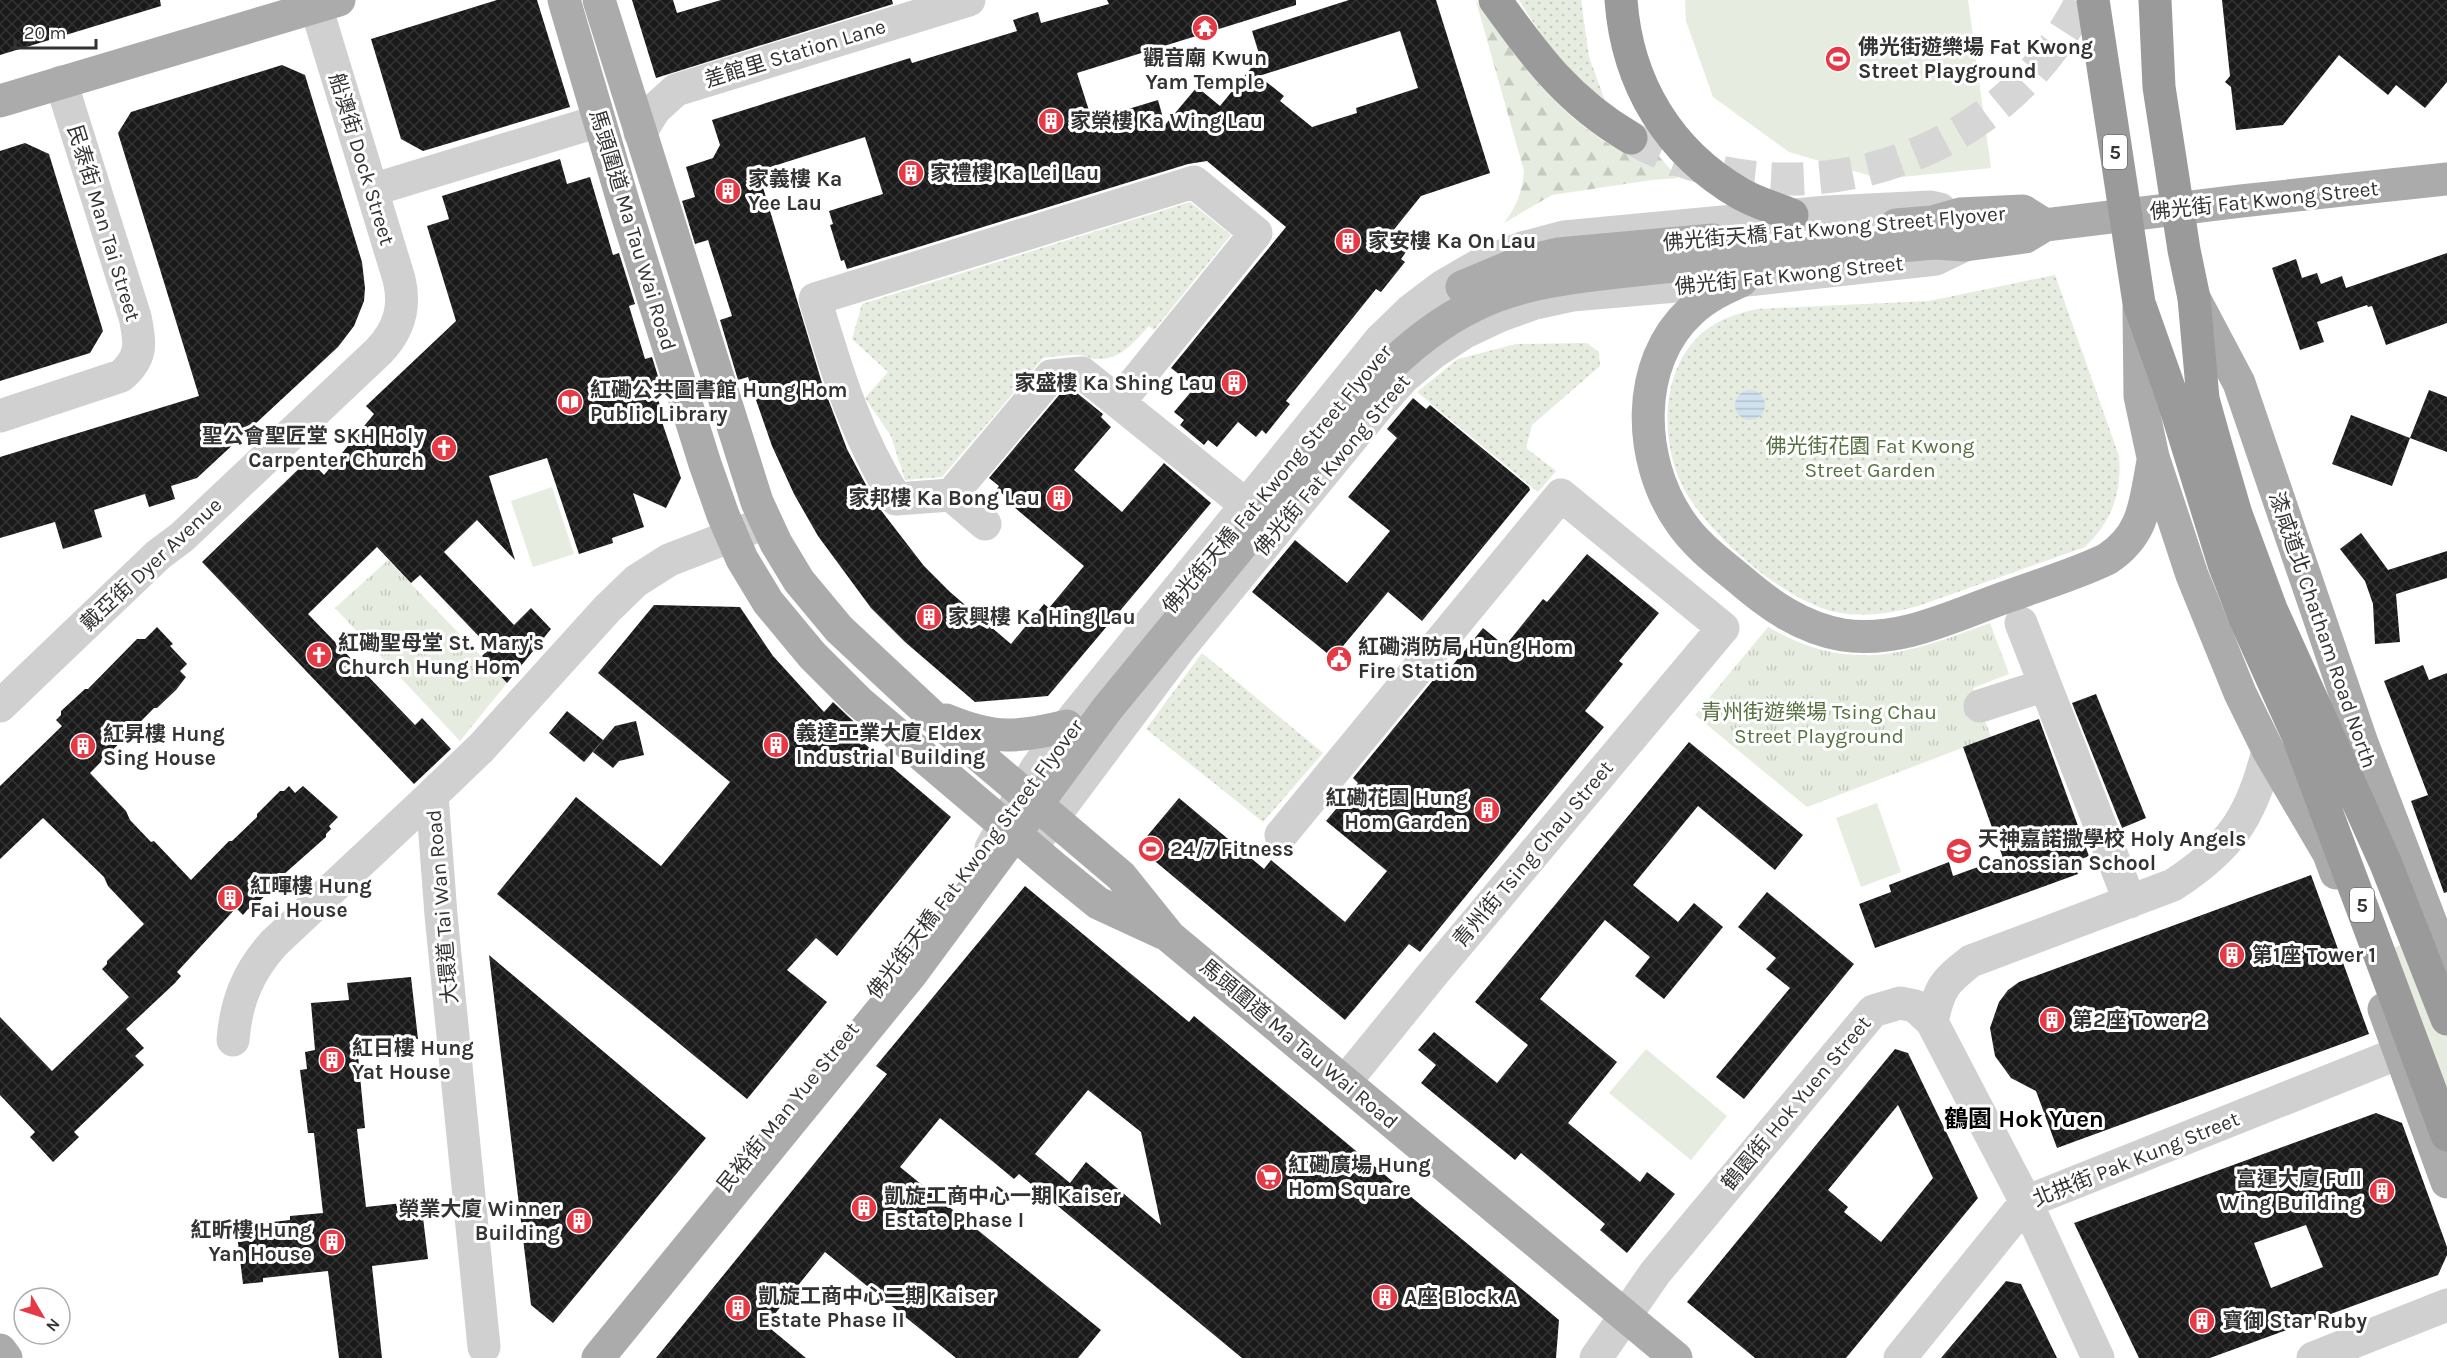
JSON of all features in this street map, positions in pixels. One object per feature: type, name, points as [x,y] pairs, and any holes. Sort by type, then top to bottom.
[{"type":"highway","points":[[1495,0],[1534,54],[1568,93],[1608,125],[1631,138]]},
{"type":"highway","points":[[1621,0],[1626,35],[1638,81],[1649,103],[1677,143],[1722,182],[1742,194],[1792,215]]},
{"type":"highway","name":"5","points":[[2093,0],[2139,303],[2173,399],[2224,564],[2386,864],[2447,1019]]},
{"type":"highway","name":"漆咸道北 Chatham Road North","points":[[2155,0],[2159,87],[2184,249],[2194,298],[2203,399],[2285,674]]},
{"type":"highway","name":"5","points":[[2285,674],[2298,736],[2447,1135]]},
{"type":"main road","name":"馬頭圍道 Ma Tau Wai Road","points":[[564,0],[599,121],[702,452],[732,537],[742,559],[768,602],[812,655],[875,716],[1004,825],[1098,903],[1170,937]]},
{"type":"main road","name":"馬頭圍道 Ma Tau Wai Road","points":[[599,0],[740,452],[765,523],[812,599],[869,659],[930,714],[1121,876],[1170,937],[1676,1358]]},
{"type":"main road","points":[[0,101],[323,2]]},
{"type":"main road","name":"佛光街 Fat Kwong Street","points":[[2058,224],[2241,201],[2447,179]]},
{"type":"main road","name":"佛光街天橋 Fat Kwong Street Flyover","points":[[598,1358],[919,964],[989,871],[1042,794],[1138,670],[1379,377],[1436,327],[1459,313],[1500,295],[1555,280],[1676,255],[1932,222],[1962,229],[2023,211],[2058,224]]},
{"type":"main road","name":"佛光街天橋 Fat Kwong Street Flyover","points":[[573,1358],[900,964],[1073,728],[1371,360],[1433,304],[1458,289],[1517,264],[1558,254],[1676,255]]},
{"type":"main road","points":[[1741,280],[1702,301],[1682,320],[1668,341],[1656,371],[1649,401],[1651,457],[1662,489],[1679,520],[1690,534],[1757,594],[1774,607],[1806,624],[1853,636],[1902,632],[2107,560],[2120,551],[2136,531],[2142,516],[2153,457]]},
{"type":"main road","name":"漆咸道北 Chatham Road North","points":[[2194,298],[2239,383],[2362,743],[2447,966]]},
{"type":"main road","points":[[2139,303],[2140,396],[2153,457],[2192,575],[2214,635],[2240,693],[2268,750],[2329,854],[2447,1182]]},
{"type":"main road","points":[[930,714],[980,733],[1004,736],[1026,735],[1067,726]]},
{"type":"main road","points":[[0,1350],[6,1358]]},
{"type":"street","name":"差館里 Station Lane","points":[[640,133],[655,109],[676,90],[969,0]]},
{"type":"street","name":"船澳街 Dock Street","points":[[323,2],[372,190],[402,292],[400,318]]},
{"type":"street","name":"民泰街 Man Tai Street","points":[[0,416],[121,376],[131,368],[137,356],[138,333],[135,317],[61,82]]},
{"type":"street","points":[[372,190],[599,121]]},
{"type":"street","points":[[985,524],[951,495],[896,499],[873,462],[855,422],[815,299],[1194,182],[1256,232],[1119,402]]},
{"type":"street","name":"佛光街 Fat Kwong Street","points":[[1022,792],[1067,726],[1251,509],[1381,339],[1426,298],[1481,264],[1522,248],[1564,237],[1792,215],[1931,207],[1962,229],[1936,260],[1572,295],[1535,303],[1465,332],[1433,353],[1404,377],[1378,405],[1249,563],[1180,648],[1031,847]]},
{"type":"street","name":"戴亞街 Dyer Avenue","points":[[0,706],[158,555],[182,537],[379,351],[392,336],[400,318]]},
{"type":"street","points":[[951,495],[1051,376],[1083,373],[1251,509]]},
{"type":"street","name":"青州街 Tsing Chau Street","points":[[1281,835],[1562,495],[1723,628],[1431,976],[1346,1082]]},
{"type":"street","name":"大環道 Tai Wan Road","points":[[486,1337],[441,915],[432,795],[481,748],[621,594],[669,560],[765,523]]},
{"type":"street","points":[[2021,622],[2130,902]]},
{"type":"street","points":[[1980,706],[2045,685]]},
{"type":"street","points":[[2098,1358],[2026,1202],[1932,1022],[1937,995],[1951,976],[1971,961],[2173,885],[2202,866],[2226,842],[2246,814],[2260,784],[2268,750]]},
{"type":"street","name":"民裕街 Man Yue Street","points":[[593,1358],[596,1342],[602,1333],[812,1080],[975,871],[1022,792]]},
{"type":"street","points":[[233,1040],[240,997],[248,977],[260,959],[274,943],[432,795]]},
{"type":"street","name":"鶴園街 Hok Yuen Street","points":[[1596,1358],[1661,1266],[1873,1011],[1900,1004],[1915,1006],[1932,1022]]},
{"type":"street","name":"北拱街 Pak Kung Street","points":[[1900,1358],[2026,1202],[2399,1053]]},
{"type":"street","points":[[2313,1358],[2447,1305]]},
{"type":"green space","points":[[1519,0],[1581,0],[1589,57],[1606,103],[1580,81],[1558,56]]},
{"type":"green space","name":"佛光街遊樂場 Fat Kwong Street Playground","points":[[1685,0],[1968,0],[1991,168],[1881,179],[1789,152],[1713,97],[1686,21]]},
{"type":"green space","points":[[1476,1],[1524,66],[1557,103],[1576,120],[1622,152],[1636,130],[1678,178],[1552,195],[1504,223],[1518,198],[1524,171]]},
{"type":"green space","points":[[1190,202],[1231,235],[1154,330],[1149,326],[1125,350],[1111,357],[1094,359],[1081,355],[1067,355],[1043,358],[942,477],[905,480],[891,436],[865,398],[888,372],[852,339],[862,304]]},
{"type":"green space","name":"佛光街花園 Fat Kwong Street Garden","points":[[2055,275],[2119,456],[2119,482],[2113,506],[2102,527],[2085,547],[1918,606],[1880,614],[1841,613],[1798,597],[1752,565],[1712,527],[1684,489],[1670,448],[1669,402],[1673,380],[1681,360],[1693,342],[1710,327],[1733,316],[1757,309],[1929,301]]},
{"type":"green space","points":[[1587,343],[1599,352],[1600,366],[1532,425],[1526,448],[1556,471],[1538,492],[1417,392],[1458,359],[1516,344]]},
{"type":"green space","points":[[552,487],[574,554],[533,567],[511,501]]},
{"type":"green space","points":[[388,560],[507,683],[460,741],[335,608]]},
{"type":"green space","name":"青州街遊樂場 Tsing Chau Street Playground","points":[[1990,623],[2009,674],[1973,688],[1991,737],[1807,807],[1695,715],[1768,627],[1798,642],[1826,651],[1853,655],[1879,655],[1905,651]]},
{"type":"green space","points":[[1202,653],[1323,753],[1263,822],[1146,729]]},
{"type":"green space","points":[[1877,803],[1901,872],[1861,887],[1836,818]]},
{"type":"green space","points":[[2415,939],[2447,1027],[2447,1101],[2391,949]]},
{"type":"green space","points":[[1646,1049],[1727,1116],[1691,1160],[1609,1093]]},
{"type":"water","points":[[1750,390],[1760,395],[1765,405],[1760,415],[1750,420],[1740,415],[1735,405],[1740,395]]},
{"type":"building","points":[[0,0],[160,0],[161,6],[0,55]]},
{"type":"building","points":[[497,0],[537,0],[570,107],[423,151],[401,139],[371,39]]},
{"type":"building","points":[[632,0],[673,0],[677,13],[721,0],[892,0],[893,4],[656,78]]},
{"type":"building","points":[[1107,0],[1296,0],[1296,5],[1077,73],[1092,120],[1158,100],[1165,125],[1197,87],[1220,106],[1260,57],[1252,31],[1349,0],[1436,0],[1490,173],[1421,196],[1388,237],[1406,252],[1401,259],[1405,262],[1381,292],[1376,289],[1286,401],[1290,404],[1266,434],[1262,430],[1256,437],[1238,422],[1217,447],[1208,440],[1204,445],[1180,425],[1184,420],[1174,412],[1195,387],[1171,368],[1286,227],[1207,161],[1188,164],[847,269],[844,260],[841,261],[830,225],[833,224],[829,211],[883,194],[865,137],[758,171],[822,383],[847,449],[865,483],[880,509],[924,566],[950,592],[1011,644],[1044,604],[1049,608],[1084,566],[1014,507],[1015,505],[997,489],[999,486],[989,478],[1060,394],[1075,395],[1077,393],[1103,414],[1101,417],[1111,427],[1074,470],[1122,512],[1164,463],[1211,503],[1048,696],[975,702],[905,642],[871,608],[818,536],[794,494],[772,446],[748,377],[738,380],[720,320],[732,316],[708,240],[695,244],[682,201],[695,197],[686,167],[713,158],[720,145],[712,120],[910,58],[912,63],[1017,31],[1013,20],[1038,12],[1041,23],[1109,4]],"holes":[[[1400,31],[1418,88],[1356,108],[1357,113],[1312,127],[1280,101],[1284,96],[1259,76]]]},
{"type":"building","points":[[2222,0],[2447,0],[2447,82],[2425,108],[2396,85],[2388,95],[2339,55],[2283,125],[2236,130],[2231,87],[2225,82],[2230,76]]},
{"type":"building","points":[[282,65],[305,75],[362,262],[364,301],[354,326],[338,347],[197,478],[171,486],[175,499],[149,507],[145,494],[94,510],[102,537],[63,549],[55,522],[0,538],[0,457],[199,396],[118,133],[131,112]]},
{"type":"building","points":[[25,143],[49,154],[103,331],[90,353],[0,381],[0,151]]},
{"type":"building","points":[[560,159],[567,184],[590,177],[613,255],[619,253],[635,304],[629,306],[645,359],[652,357],[661,386],[654,387],[665,421],[662,422],[681,478],[666,508],[633,493],[644,527],[612,538],[613,543],[579,554],[547,458],[489,476],[515,560],[477,520],[444,552],[514,625],[531,608],[551,629],[507,683],[482,656],[490,648],[420,575],[411,583],[377,547],[308,614],[415,725],[422,718],[451,749],[414,784],[202,562],[309,459],[324,475],[374,414],[366,406],[456,321],[427,226],[449,219],[442,196]]},
{"type":"building","points":[[2447,253],[2447,323],[2386,345],[2372,306],[2367,305],[2317,322],[2324,342],[2300,350],[2272,268],[2296,259],[2302,278],[2317,273],[2321,284],[2342,276],[2346,288]]},
{"type":"building","points":[[2429,390],[2447,397],[2447,452],[2410,438]]},
{"type":"building","points":[[1413,398],[1426,409],[1430,405],[1530,490],[1422,621],[1388,592],[1333,658],[1252,592],[1295,540],[1347,583],[1390,531],[1348,497],[1397,438],[1387,429]]},
{"type":"building","points":[[2351,415],[2410,438],[2392,486],[2332,464]]},
{"type":"building","points":[[2361,533],[2388,570],[2447,551],[2447,578],[2396,594],[2400,642],[2375,644],[2373,604],[2365,581],[2340,549]]},
{"type":"building","points":[[1587,554],[1659,613],[1619,661],[1623,664],[1585,711],[1604,727],[1420,952],[1409,944],[1345,1020],[1138,847],[1179,798],[1264,869],[1271,860],[1345,922],[1387,871],[1326,821],[1358,783],[1353,778],[1439,673],[1443,677],[1483,628],[1505,646],[1543,599],[1547,602]]},
{"type":"building","points":[[654,605],[740,607],[773,656],[824,712],[833,702],[865,732],[859,739],[951,817],[837,956],[816,938],[787,970],[827,1002],[747,1099],[497,894],[576,797],[661,866],[730,782],[598,673]]},
{"type":"building","points":[[157,627],[173,644],[170,646],[187,664],[180,671],[186,677],[176,690],[157,708],[154,708],[90,773],[126,811],[130,820],[151,842],[154,841],[191,880],[229,841],[232,841],[257,817],[257,814],[280,791],[284,791],[289,786],[295,793],[303,786],[338,817],[329,826],[331,829],[326,837],[274,883],[274,887],[251,909],[243,915],[236,908],[177,972],[181,976],[175,983],[126,1029],[144,1048],[135,1056],[144,1065],[74,1132],[79,1137],[53,1162],[30,1137],[35,1132],[0,1095],[0,1017],[52,1071],[129,997],[102,969],[107,961],[144,924],[108,886],[104,877],[43,818],[0,859],[0,786],[62,726],[56,720],[61,715],[61,711],[85,689],[88,689],[137,639],[145,639]]},
{"type":"building","points":[[2423,665],[2429,680],[2447,673],[2447,892],[2444,893],[2411,801],[2428,795],[2384,681]]},
{"type":"building","points":[[2096,694],[2146,818],[2122,828],[2072,703]]},
{"type":"building","points":[[567,711],[603,740],[584,762],[549,733]]},
{"type":"building","points":[[2039,719],[2089,856],[2074,862],[2078,874],[1875,948],[1859,904],[1891,892],[1889,885],[1949,862],[1953,876],[2003,858],[1963,747]]},
{"type":"building","points":[[636,721],[644,755],[619,761],[613,768],[593,752],[615,726]]},
{"type":"building","points":[[1689,742],[1803,835],[1775,870],[1698,806],[1633,885],[1678,922],[1694,903],[1723,927],[1664,999],[1635,976],[1650,957],[1605,920],[1540,999],[1617,1062],[1568,1123],[1640,1182],[1647,1172],[1675,1194],[1627,1253],[1600,1230],[1605,1224],[1521,1153],[1515,1160],[1421,1083],[1436,1065],[1418,1050],[1434,1032],[1497,1083],[1528,1045],[1475,1002]]},
{"type":"building","points":[[2311,875],[2369,1034],[2057,1148],[2036,1091],[2011,1078],[1995,1056],[1990,1028],[1999,1002],[2008,990],[2019,982]]},
{"type":"building","points":[[1025,886],[1189,1022],[1194,1016],[1559,1320],[1556,1358],[1242,1358],[1019,1174],[1014,1179],[940,1118],[900,1167],[1101,1330],[1078,1358],[956,1358],[825,1252],[766,1325],[806,1358],[656,1358],[887,1074],[876,1066]],"holes":[[[1088,1090],[1141,1132],[1161,1225],[1086,1162],[1070,1183],[1035,1154]]]},
{"type":"building","points":[[1767,892],[1854,964],[1744,1099],[1716,1077],[1790,988],[1766,969],[1776,958],[1738,927]]},
{"type":"building","name":"榮業大廈 Winner Building","points":[[489,955],[706,1138],[553,1323],[531,1305]]},
{"type":"building","points":[[411,977],[418,1039],[357,1045],[365,1128],[357,1129],[366,1207],[421,1201],[428,1259],[372,1266],[382,1358],[339,1358],[328,1271],[263,1278],[263,1282],[243,1284],[236,1226],[290,1220],[290,1216],[323,1213],[314,1133],[308,1133],[300,1070],[307,1069],[305,1052],[315,1050],[311,1003],[349,1000],[347,983]]},
{"type":"building","points":[[1895,1049],[1908,1053],[1978,1198],[1846,1358],[1755,1358],[1687,1302]],"holes":[[[1898,1105],[1933,1178],[1881,1242],[1844,1212],[1848,1207],[1828,1190]]]},
{"type":"building","points":[[2376,1113],[2402,1123],[2447,1247],[2447,1255],[2438,1275],[2210,1358],[2139,1358],[2074,1223]],"holes":[[[2306,1225],[2323,1267],[2271,1288],[2254,1243]]]},
{"type":"building","points":[[2006,1281],[2021,1284],[2057,1358],[1941,1358]]},
{"type":"tunnel","points":[[1631,138],[1693,165],[1757,178],[1822,177],[1886,165],[1945,140],[1999,104],[2046,57],[2082,0]]},
{"type":"place","name":"觀音廟 Kwun Yam Temple","points":[[1205,28]]},
{"type":"place","name":"佛光街遊樂場 Fat Kwong Street Playground","points":[[1838,59]]},
{"type":"place","name":"家榮樓 Ka Wing Lau","points":[[1051,121]]},
{"type":"place","name":"家禮樓 Ka Lei Lau","points":[[911,173]]},
{"type":"place","name":"家義樓 Ka Yee Lau","points":[[728,191]]},
{"type":"place","name":"家安樓 Ka On Lau","points":[[1348,241]]},
{"type":"place","name":"家盛樓 Ka Shing Lau","points":[[1234,383]]},
{"type":"place","name":"紅磡公共圖書館 Hung Hom Public Library","points":[[570,402]]},
{"type":"place","name":"聖公會聖匠堂 SKH Holy Carpenter Church","points":[[444,448]]},
{"type":"place","name":"家邦樓 Ka Bong Lau","points":[[1059,498]]},
{"type":"place","name":"家興樓 Ka Hing Lau","points":[[929,617]]},
{"type":"place","name":"紅磡聖母堂 St. Mary's Church Hung Hom","points":[[319,655]]},
{"type":"place","name":"紅磡消防局 Hung Hom Fire Station","points":[[1339,659]]},
{"type":"place","name":"義達工業大廈 Eldex Industrial Building","points":[[776,745]]},
{"type":"place","name":"紅昇樓 Hung Sing House","points":[[83,746]]},
{"type":"place","name":"紅磡花園 Hung Hom Garden","points":[[1487,810]]},
{"type":"place","name":"24/7 Fitness","points":[[1151,849]]},
{"type":"place","name":"天神嘉諾撒學校 Holy Angels Canossian School","points":[[1959,851]]},
{"type":"place","name":"紅暉樓 Hung Fai House","points":[[230,898]]},
{"type":"place","name":"第1座 Tower 1","points":[[2232,955]]},
{"type":"place","name":"第2座 Tower 2","points":[[2052,1020]]},
{"type":"place","name":"紅日樓 Hung Yat House","points":[[332,1060]]},
{"type":"place","name":"紅磡廣場 Hung Hom Square","points":[[1269,1177]]},
{"type":"place","name":"富運大廈 Full Wing Building","points":[[2382,1191]]},
{"type":"place","name":"凱旋工商中心一期 Kaiser Estate Phase I","points":[[864,1208]]},
{"type":"place","name":"榮業大廈 Winner Building","points":[[579,1221]]},
{"type":"place","name":"紅昕樓 Hung Yan House","points":[[332,1242]]},
{"type":"place","name":"A座 Block A","points":[[1385,1297]]},
{"type":"place","name":"凱旋工商中心二期 Kaiser Estate Phase II","points":[[738,1308]]},
{"type":"place","name":"寶御 Star Ruby","points":[[2202,1321]]},
{"type":"district","name":"鶴園 Hok Yuen","points":[[2024,1119]]}]
